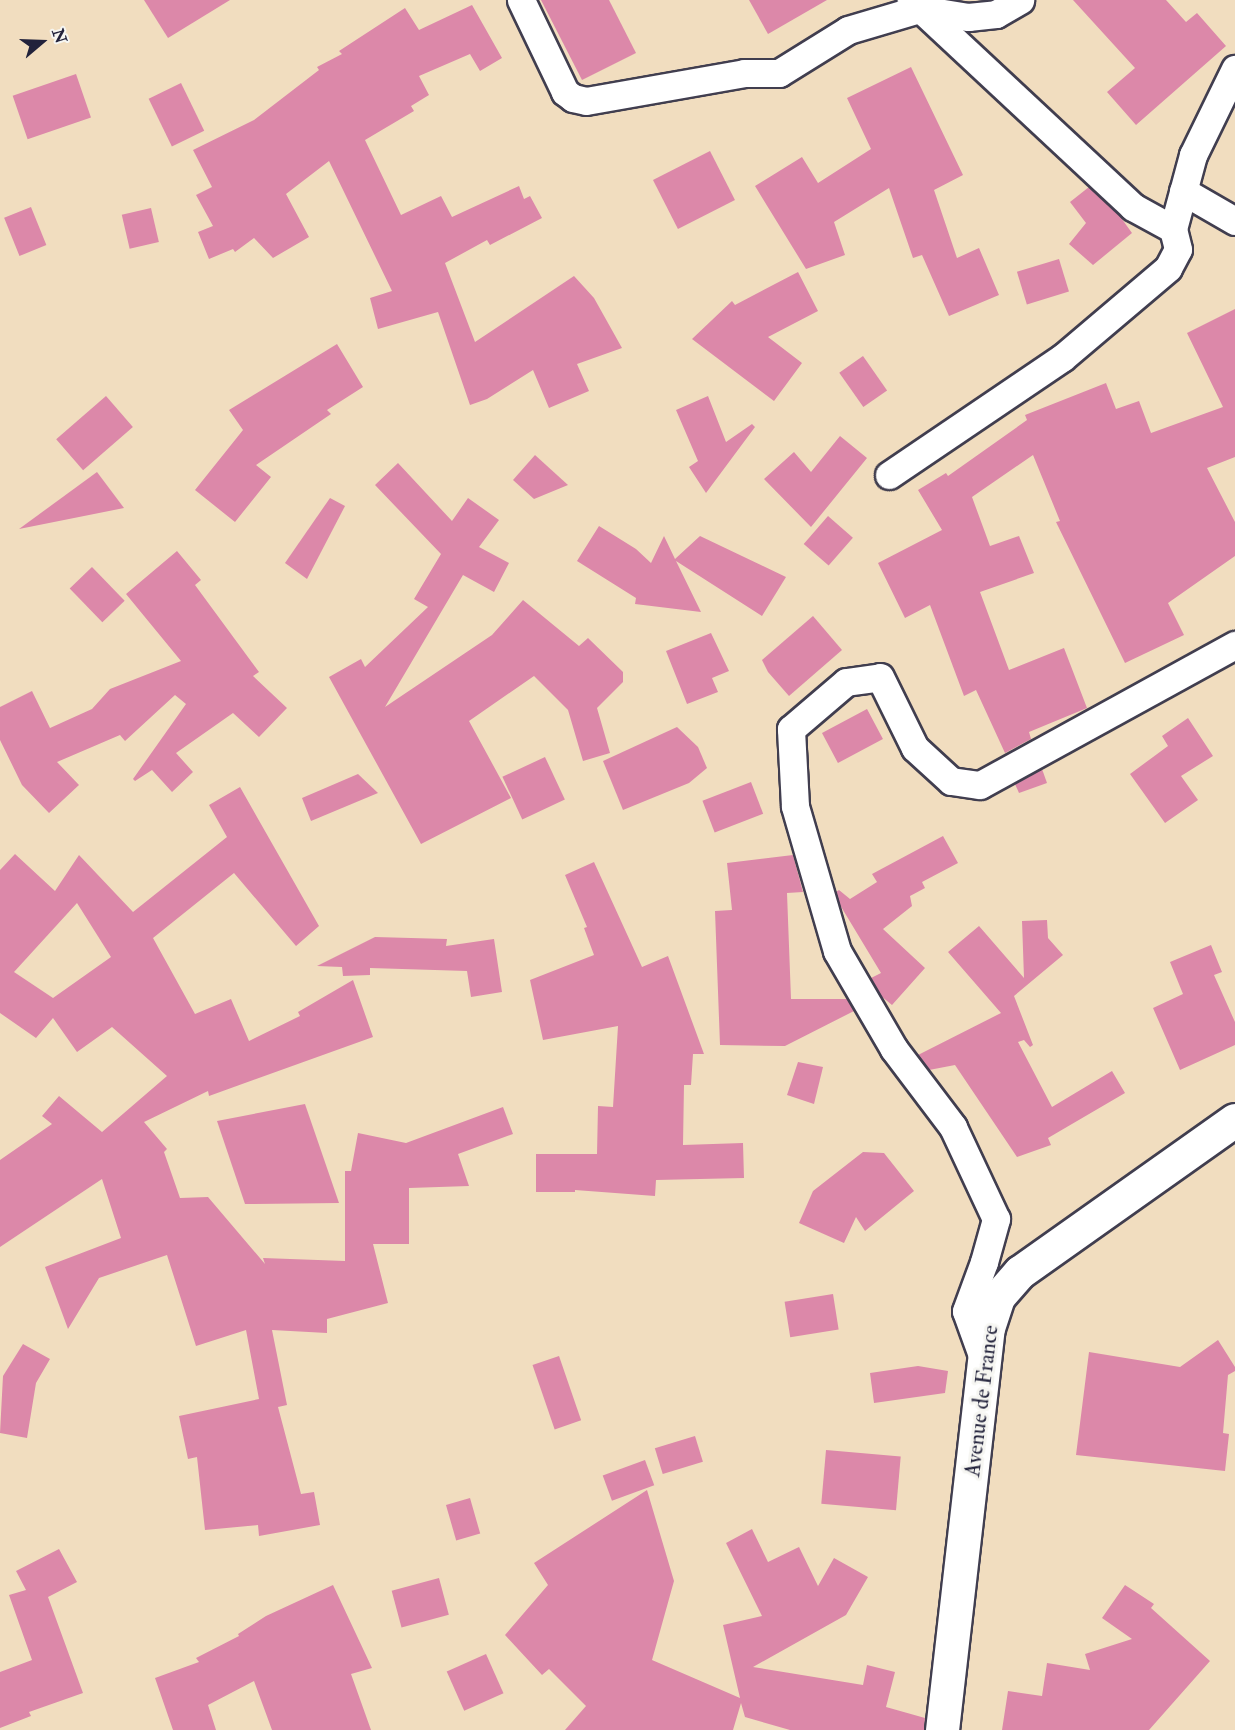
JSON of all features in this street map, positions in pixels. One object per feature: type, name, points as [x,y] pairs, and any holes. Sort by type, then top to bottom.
[{"type":"main road","name":"Avenue de France","points":[[942,1730],[988,1328],[998,1297],[1020,1272],[1235,1120]]},
{"type":"street","points":[[521,0],[565,92],[573,98],[586,100],[744,73],[779,73],[848,30],[915,4],[968,17],[996,14],[1020,0]]},
{"type":"street","points":[[915,4],[1133,207],[1173,229]]},
{"type":"street","points":[[889,475],[1062,358],[1168,268],[1178,249],[1173,229],[1193,155],[1235,69]]},
{"type":"street","points":[[1183,191],[1235,222]]},
{"type":"street","points":[[984,1363],[966,1311],[984,1262],[996,1219],[953,1127],[894,1049],[837,951],[795,806],[791,729],[846,682],[880,677],[915,748],[951,782],[980,785],[1235,645]]},
{"type":"building","points":[[144,0],[230,0],[168,38]]},
{"type":"building","points":[[541,0],[609,0],[636,53],[582,80]]},
{"type":"building","points":[[749,0],[827,0],[768,34]]},
{"type":"building","points":[[1073,0],[1166,0],[1186,22],[1197,13],[1226,46],[1136,125],[1107,92],[1135,68]]},
{"type":"building","points":[[472,5],[502,58],[480,71],[470,54],[419,76],[429,95],[411,106],[414,111],[365,140],[401,215],[441,196],[452,217],[519,186],[524,199],[530,196],[542,218],[490,245],[487,240],[445,263],[475,342],[574,276],[594,298],[622,348],[577,364],[589,391],[549,408],[533,370],[487,399],[470,405],[438,312],[378,329],[370,298],[392,291],[329,161],[286,194],[309,237],[273,258],[254,238],[235,252],[233,249],[209,259],[198,232],[213,226],[196,195],[212,187],[193,150],[254,120],[319,70],[317,67],[342,54],[339,51],[405,8],[419,30]]},
{"type":"building","points":[[911,67],[963,175],[934,190],[957,258],[979,248],[999,295],[949,316],[922,255],[913,258],[889,188],[834,222],[845,255],[806,269],[755,186],[802,157],[818,183],[871,149],[847,98]]},
{"type":"building","points":[[76,74],[91,117],[28,139],[13,96]]},
{"type":"building","points":[[181,83],[204,131],[172,146],[149,99]]},
{"type":"building","points":[[710,151],[735,200],[678,229],[653,180]]},
{"type":"building","points":[[1089,187],[1119,215],[1132,233],[1093,265],[1069,244],[1086,223],[1070,202]]},
{"type":"building","points":[[31,207],[46,245],[19,256],[4,218]]},
{"type":"building","points":[[151,208],[159,242],[130,249],[122,215]]},
{"type":"building","points":[[1059,259],[1069,292],[1027,304],[1017,272]]},
{"type":"building","points":[[798,272],[818,311],[768,337],[802,363],[774,401],[692,339],[732,301],[735,305]]},
{"type":"building","points":[[1235,309],[1235,457],[1207,468],[1235,522],[1235,556],[1168,603],[1184,635],[1125,663],[1056,522],[1060,521],[1033,455],[972,497],[990,546],[1019,536],[1034,573],[980,592],[1009,670],[1064,648],[1087,708],[1029,732],[1031,739],[1005,753],[976,690],[964,696],[930,605],[905,618],[878,563],[942,530],[918,490],[946,473],[948,476],[1027,420],[1025,415],[1106,383],[1116,409],[1139,401],[1151,433],[1223,407],[1187,333]]},
{"type":"building","points":[[337,344],[363,387],[327,410],[331,414],[256,465],[271,477],[235,522],[195,490],[243,430],[229,410]]},
{"type":"building","points":[[863,356],[887,390],[863,407],[839,373]]},
{"type":"building","points":[[106,396],[133,427],[83,470],[56,439]]},
{"type":"building","points":[[708,396],[726,442],[752,424],[755,427],[706,493],[689,467],[698,461],[676,410]]},
{"type":"building","points":[[840,436],[867,458],[811,527],[764,479],[794,452],[811,472]]},
{"type":"building","points":[[535,455],[568,485],[534,499],[513,480]]},
{"type":"building","points":[[398,463],[452,521],[468,498],[499,520],[479,547],[509,563],[494,592],[463,575],[385,707],[492,635],[523,600],[579,646],[588,638],[623,672],[623,682],[597,708],[610,753],[583,761],[568,710],[534,676],[469,721],[511,798],[421,844],[329,677],[361,659],[365,667],[428,607],[414,599],[441,554],[375,485]]},
{"type":"building","points":[[97,472],[124,508],[19,529]]},
{"type":"building","points":[[330,498],[345,506],[307,579],[285,563]]},
{"type":"building","points":[[828,516],[853,538],[829,566],[804,544]]},
{"type":"building","points":[[599,526],[636,549],[651,563],[664,536],[675,559],[700,536],[786,577],[762,616],[676,561],[701,612],[635,604],[636,598],[577,561]]},
{"type":"building","points":[[177,551],[201,580],[195,585],[259,672],[253,676],[287,708],[259,737],[233,713],[176,753],[193,772],[172,792],[152,770],[135,781],[133,779],[186,704],[175,695],[125,741],[120,735],[57,762],[79,785],[49,813],[22,785],[0,740],[0,707],[32,691],[50,728],[92,709],[110,689],[181,661],[126,594]]},
{"type":"building","points":[[92,567],[125,601],[102,622],[70,589]]},
{"type":"building","points":[[813,616],[842,650],[789,696],[768,672],[762,660]]},
{"type":"building","points":[[711,633],[729,671],[712,678],[718,692],[687,704],[666,651]]},
{"type":"building","points":[[867,709],[883,739],[838,763],[822,733]]},
{"type":"building","points":[[1188,718],[1213,756],[1181,776],[1198,800],[1165,823],[1130,774],[1168,746],[1162,736]]},
{"type":"building","points":[[677,727],[698,747],[707,768],[689,783],[623,810],[603,761]]},
{"type":"building","points":[[545,757],[565,800],[522,819],[502,777]]},
{"type":"building","points":[[1042,769],[1047,783],[1019,793],[1015,784]]},
{"type":"building","points":[[358,774],[378,793],[311,821],[302,798]]},
{"type":"building","points":[[751,782],[763,814],[715,832],[702,801]]},
{"type":"building","points":[[240,787],[319,926],[296,946],[234,873],[153,938],[195,1014],[231,999],[249,1041],[300,1016],[298,1012],[353,980],[373,1037],[209,1096],[208,1091],[144,1122],[167,1149],[164,1152],[180,1198],[208,1197],[265,1264],[263,1258],[345,1261],[345,1171],[351,1171],[358,1133],[406,1143],[503,1107],[513,1134],[458,1154],[469,1186],[409,1188],[409,1244],[373,1244],[388,1303],[327,1319],[327,1333],[272,1330],[287,1405],[278,1407],[301,1494],[314,1492],[320,1525],[259,1536],[258,1525],[205,1530],[197,1457],[188,1459],[179,1416],[259,1399],[246,1330],[196,1346],[167,1255],[99,1278],[68,1329],[45,1267],[121,1238],[102,1179],[0,1247],[0,1160],[52,1124],[42,1116],[59,1096],[102,1132],[167,1076],[112,1027],[77,1052],[53,1018],[36,1038],[0,1013],[0,870],[15,854],[55,891],[79,855],[133,912],[227,837],[209,805]],"holes":[[[77,903],[111,957],[53,998],[14,972]]]},
{"type":"building","points":[[943,836],[958,863],[922,882],[925,888],[910,896],[912,906],[883,929],[925,968],[892,1005],[881,996],[871,978],[881,973],[840,905],[836,892],[839,890],[850,899],[877,882],[872,874]]},
{"type":"building","points":[[793,855],[803,892],[787,893],[791,999],[847,999],[854,1011],[785,1046],[720,1045],[715,911],[732,910],[727,863]]},
{"type":"building","points":[[594,862],[642,967],[668,956],[704,1054],[693,1054],[691,1085],[684,1085],[683,1145],[743,1143],[744,1178],[656,1180],[655,1196],[575,1190],[575,1192],[536,1192],[536,1154],[597,1154],[598,1106],[613,1107],[618,1026],[543,1040],[530,980],[594,955],[584,928],[587,927],[565,875]]},
{"type":"building","points":[[1047,920],[1048,938],[1063,955],[1014,996],[1033,1045],[1030,1047],[1024,1040],[1018,1042],[1052,1107],[1112,1071],[1125,1093],[1048,1138],[1051,1145],[1017,1157],[955,1065],[929,1070],[918,1055],[1001,1013],[948,952],[979,926],[1024,978],[1022,921]]},
{"type":"building","points":[[375,937],[447,939],[446,946],[494,939],[502,992],[471,997],[467,971],[370,968],[370,975],[343,976],[342,967],[317,966]]},
{"type":"building","points":[[1211,945],[1222,972],[1214,975],[1235,1022],[1235,1045],[1180,1070],[1153,1008],[1183,994],[1170,962]]},
{"type":"building","points":[[798,1062],[823,1067],[814,1104],[787,1095]]},
{"type":"building","points":[[305,1104],[339,1203],[245,1204],[217,1121]]},
{"type":"building","points":[[863,1152],[884,1153],[914,1191],[865,1231],[856,1217],[844,1243],[799,1223],[813,1191]]},
{"type":"building","points":[[833,1294],[839,1330],[790,1337],[785,1302]]},
{"type":"building","points":[[1218,1340],[1235,1367],[1235,1371],[1228,1375],[1223,1433],[1229,1434],[1225,1471],[1076,1455],[1089,1352],[1180,1367]]},
{"type":"building","points":[[23,1344],[50,1359],[36,1383],[27,1438],[0,1433],[3,1376]]},
{"type":"building","points":[[559,1356],[581,1420],[555,1429],[533,1365]]},
{"type":"building","points":[[918,1366],[948,1371],[945,1393],[874,1403],[870,1373]]},
{"type":"building","points":[[695,1436],[703,1462],[663,1474],[655,1448]]},
{"type":"building","points":[[826,1450],[901,1457],[896,1510],[821,1504]]},
{"type":"building","points":[[645,1460],[654,1485],[612,1501],[603,1475]]},
{"type":"building","points":[[647,1490],[674,1581],[652,1660],[740,1698],[723,1625],[762,1616],[726,1543],[752,1529],[768,1562],[799,1547],[818,1586],[834,1558],[868,1577],[846,1615],[753,1667],[863,1685],[867,1665],[895,1672],[886,1707],[925,1718],[924,1730],[790,1730],[745,1717],[741,1703],[733,1730],[565,1730],[586,1706],[549,1669],[542,1675],[505,1635],[548,1585],[534,1563]]},
{"type":"building","points":[[470,1498],[480,1534],[456,1540],[446,1505]]},
{"type":"building","points":[[59,1549],[77,1582],[48,1597],[83,1693],[29,1712],[31,1716],[0,1728],[0,1672],[32,1660],[9,1595],[26,1590],[16,1571]]},
{"type":"building","points":[[439,1578],[449,1615],[402,1627],[392,1591]]},
{"type":"building","points":[[333,1585],[372,1668],[351,1674],[371,1730],[272,1730],[254,1681],[208,1705],[216,1730],[173,1730],[155,1678],[199,1662],[196,1658],[239,1636],[238,1634],[266,1616]]},
{"type":"building","points":[[1125,1585],[1154,1604],[1151,1608],[1210,1661],[1149,1730],[1002,1730],[1008,1691],[1042,1696],[1047,1663],[1090,1670],[1085,1654],[1132,1639],[1102,1618]]},
{"type":"building","points":[[486,1654],[503,1693],[464,1711],[447,1671]]}]
